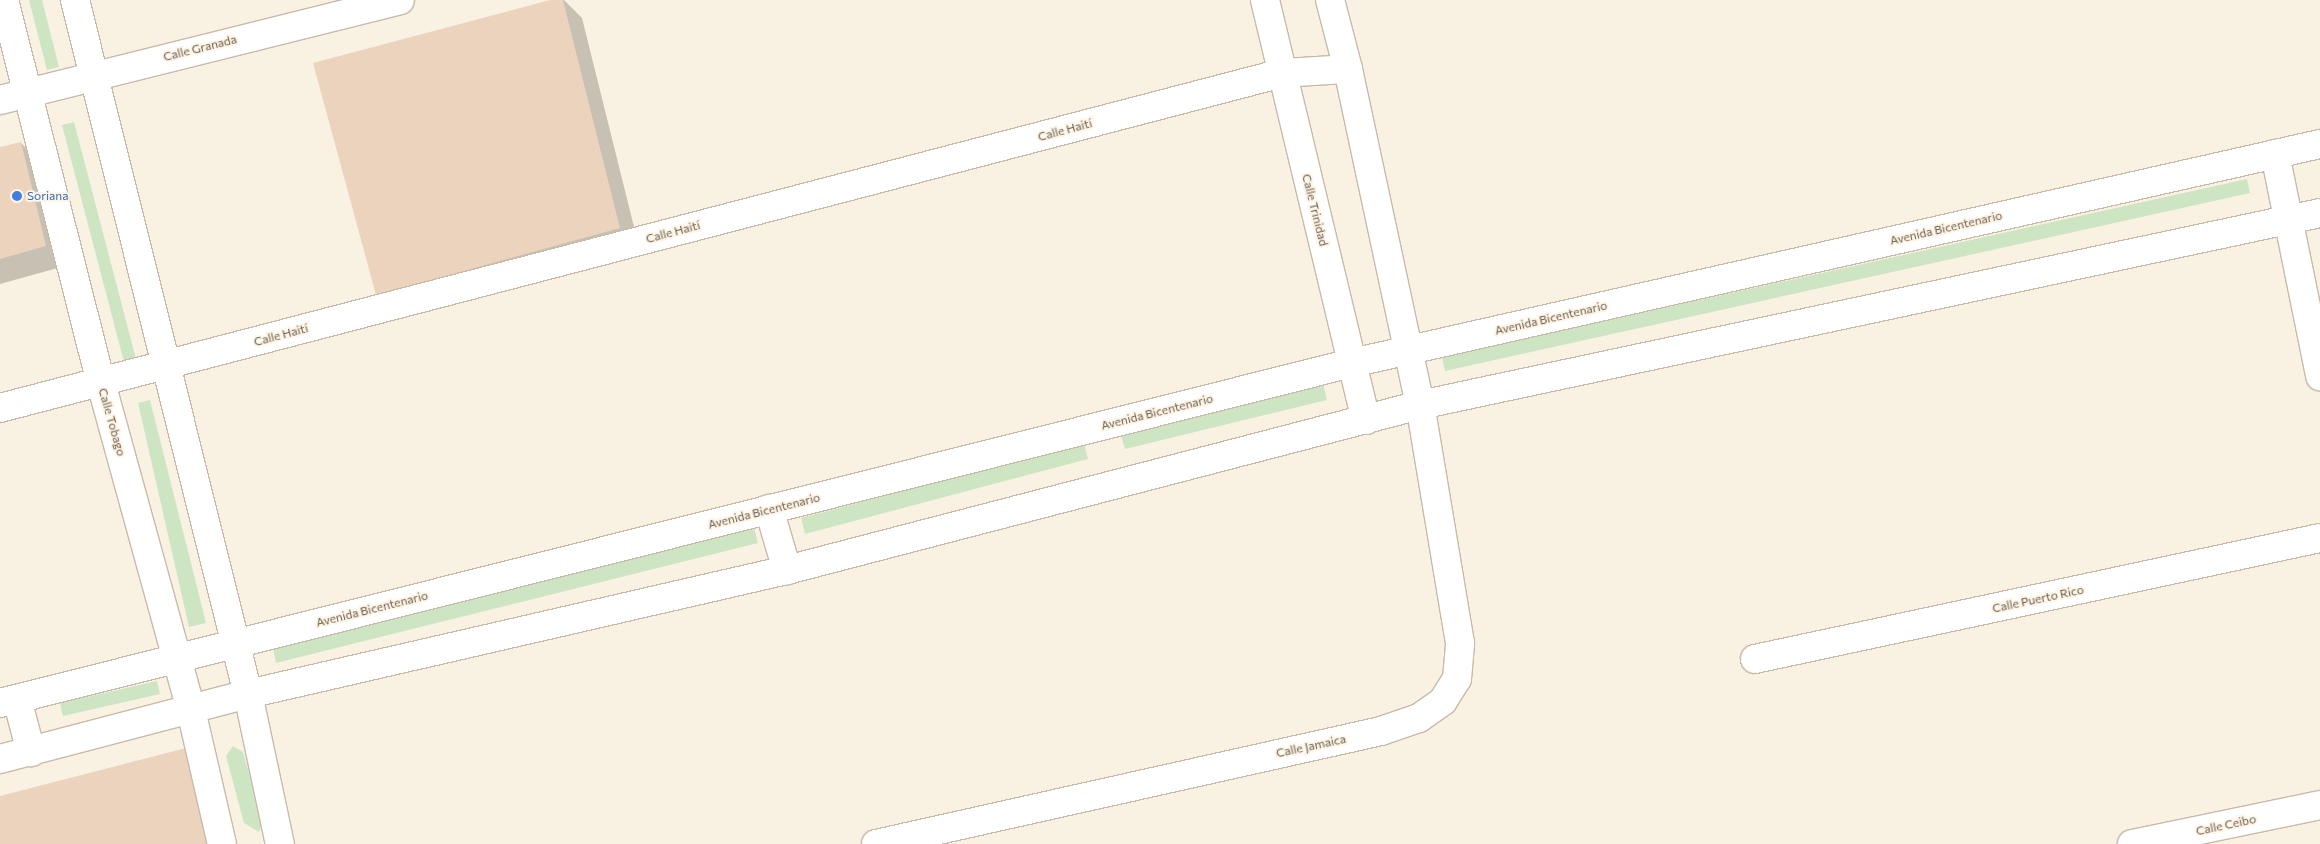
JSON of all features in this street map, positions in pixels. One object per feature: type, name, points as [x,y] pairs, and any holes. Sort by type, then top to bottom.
[{"type":"street","name":"Calle Tobago","points":[[4,0],[13,96],[100,383],[177,658],[222,844]]},
{"type":"street","points":[[75,0],[248,694],[280,844]]},
{"type":"street","name":"Calle Granada","points":[[13,96],[92,74],[400,0]]},
{"type":"street","name":"Calle Trinidad","points":[[1265,0],[1366,420]]},
{"type":"street","points":[[1330,0],[1348,69],[1406,351]]},
{"type":"street","name":"Calle Haití","points":[[0,408],[1282,73],[1348,69]]},
{"type":"street","name":"Avenida Bicentenario","points":[[8,701],[1352,363],[2320,144]]},
{"type":"street","points":[[2275,154],[2290,219],[2320,376]]},
{"type":"street","points":[[0,759],[248,694],[787,570],[1420,405],[2320,213]]},
{"type":"street","name":"Calle Jamaica","points":[[876,844],[1381,731],[1419,718],[1443,701],[1457,679],[1460,643],[1420,405],[1406,351]]},
{"type":"street","points":[[769,509],[787,570]]},
{"type":"street","name":"Calle Puerto Rico","points":[[1755,659],[2320,538]]},
{"type":"street","points":[[8,701],[31,752]]},
{"type":"street","name":"Calle Ceibo","points":[[2132,844],[2320,805]]},
{"type":"green space","points":[[29,0],[42,0],[59,67],[47,70]]},
{"type":"green space","points":[[74,122],[136,359],[124,362],[62,125]]},
{"type":"green space","points":[[2247,179],[2250,193],[1445,371],[1442,357]]},
{"type":"green space","points":[[1323,383],[1327,400],[1125,449],[1120,432]]},
{"type":"green space","points":[[150,400],[206,623],[189,627],[138,403]]},
{"type":"green space","points":[[1084,443],[1088,459],[805,534],[801,518]]},
{"type":"green space","points":[[754,528],[758,543],[276,663],[273,648]]},
{"type":"green space","points":[[157,681],[160,694],[63,716],[60,703]]},
{"type":"green space","points":[[233,746],[243,752],[263,822],[259,832],[244,823],[226,756]]},
{"type":"building","points":[[550,0],[563,0],[620,228],[376,295],[313,63]]},
{"type":"building","name":"Soriana","points":[[21,142],[46,246],[0,259],[0,147]]},
{"type":"building","points":[[190,747],[212,844],[0,844],[0,796]]},
{"type":"place","name":"Soriana","points":[[17,196]]}]
